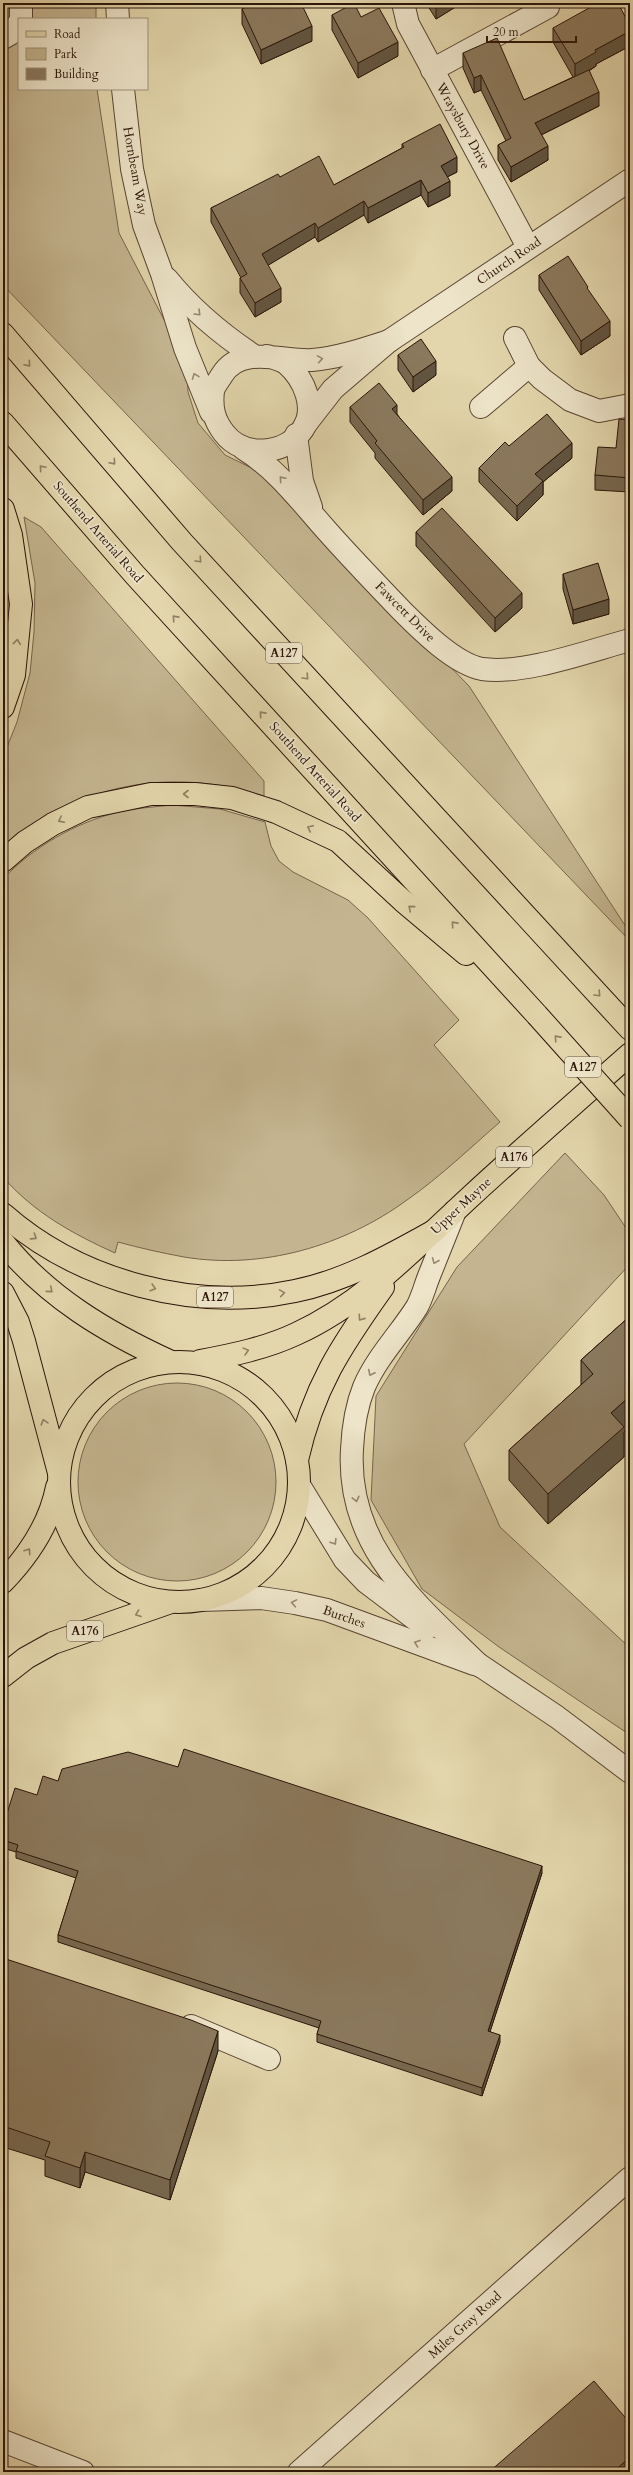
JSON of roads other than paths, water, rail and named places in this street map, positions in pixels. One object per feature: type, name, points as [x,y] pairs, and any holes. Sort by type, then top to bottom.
[{"type":"main road","name":"A127","points":[[3,334],[182,542],[630,1029]]},
{"type":"main road","name":"Southend Arterial Road","points":[[3,423],[135,575],[537,1015],[630,1119]]},
{"type":"main road","points":[[3,509],[11,535],[21,604],[14,675],[3,707]]},
{"type":"main road","name":"A127","points":[[3,861],[25,842],[53,824],[88,807],[151,794],[195,794],[232,798],[276,812],[338,841],[403,901],[537,1015]]},
{"type":"main road","name":"Upper Mayne","points":[[194,1362],[268,1346],[297,1334],[359,1297],[400,1263],[455,1211],[630,1054]]},
{"type":"main road","name":"A127","points":[[3,1214],[34,1238],[67,1256],[114,1277],[158,1290],[193,1296],[232,1298],[266,1296],[323,1284],[393,1254],[434,1231]]},
{"type":"main road","points":[[3,1242],[45,1286],[73,1308],[126,1341],[169,1362]]},
{"type":"main road","name":"Upper Mayne","points":[[296,1460],[302,1436],[325,1375],[360,1319],[400,1263]]},
{"type":"main road","points":[[3,1293],[20,1328],[59,1476],[61,1505],[71,1536],[91,1564],[119,1586],[149,1598],[174,1601],[201,1600],[227,1592],[245,1582],[263,1567],[278,1549],[289,1529],[296,1507],[298,1485],[296,1460],[287,1431],[272,1406],[250,1385],[223,1370],[194,1362],[169,1362],[150,1365],[122,1375],[96,1394],[76,1419],[63,1448],[59,1476],[55,1498],[40,1532],[26,1555],[3,1582]]},
{"type":"main road","name":"A176","points":[[3,1676],[26,1658],[53,1643],[174,1601]]},
{"type":"street","points":[[21,18],[22,3]]},
{"type":"street","points":[[117,3],[118,18]]},
{"type":"street","name":"Wraysbury Drive","points":[[403,3],[408,24],[528,247]]},
{"type":"street","points":[[432,70],[548,7]]},
{"type":"street","points":[[3,38],[10,34],[18,25]]},
{"type":"street","name":"Hornbeam Way","points":[[123,90],[136,195],[144,226],[162,274],[185,348],[217,424]]},
{"type":"street","name":"Church Road","points":[[300,432],[333,389],[389,341],[630,180]]},
{"type":"street","name":"Hornbeam Way","points":[[162,274],[200,315],[221,334],[260,356]]},
{"type":"street","points":[[515,338],[529,366],[542,379],[570,400],[599,411],[630,405]]},
{"type":"street","name":"Church Road","points":[[260,356],[312,360],[344,355],[389,341]]},
{"type":"street","points":[[300,432],[277,448],[262,452],[244,449],[228,439],[217,424],[211,406],[214,388],[224,371],[238,360],[260,356],[285,363],[300,377],[307,398],[308,410],[300,432],[302,481],[307,499],[316,519]]},
{"type":"street","points":[[481,408],[529,366]]},
{"type":"street","name":"Fawcett Drive","points":[[244,449],[278,474],[316,519],[429,639],[458,658],[481,668],[506,669],[529,666],[630,640]]},
{"type":"street","points":[[455,1211],[418,1306],[376,1363],[364,1388],[353,1423],[351,1462],[354,1496],[363,1524],[375,1552],[393,1578],[480,1666]]},
{"type":"street","name":"Burches","points":[[298,1485],[345,1560],[366,1582],[480,1666],[557,1717],[630,1772]]},
{"type":"street","name":"Burches","points":[[201,1600],[261,1598],[327,1610],[480,1666]]},
{"type":"street","points":[[173,2020],[269,2059]]},
{"type":"street","name":"Miles Gray Road","points":[[299,2472],[630,2178]]},
{"type":"street","points":[[3,2441],[82,2472]]}]
